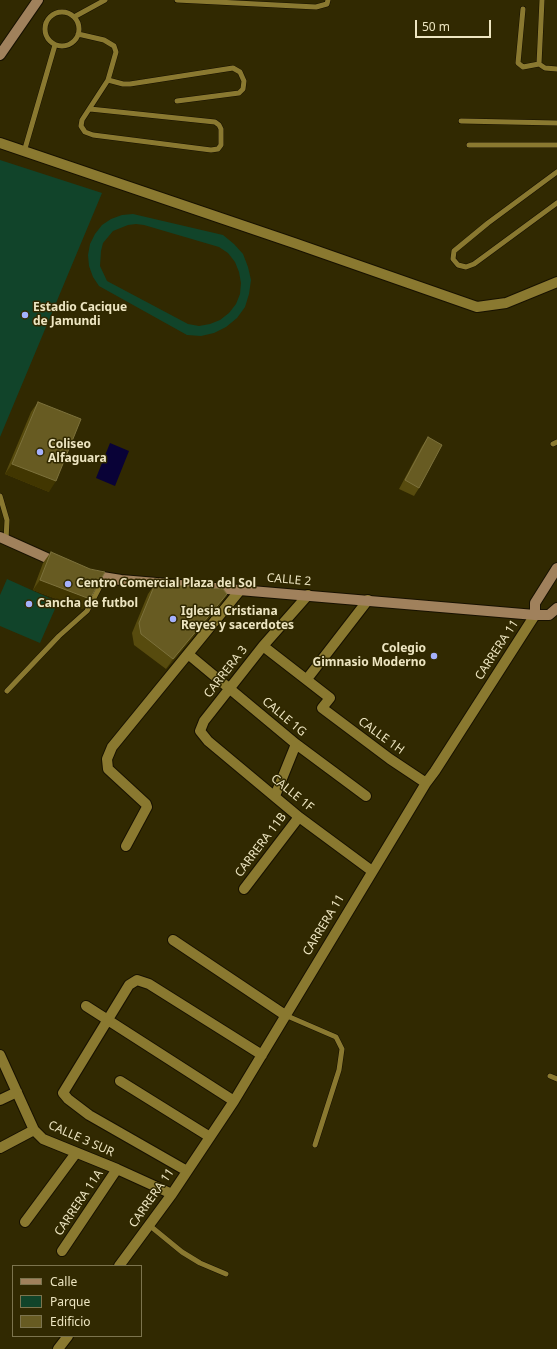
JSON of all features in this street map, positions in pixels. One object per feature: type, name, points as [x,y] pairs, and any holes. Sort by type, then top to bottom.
[{"type":"main road","points":[[0,55],[38,0]]},
{"type":"main road","name":"CALLE 2","points":[[3,538],[85,574],[121,580],[535,615]]},
{"type":"main road","points":[[535,615],[535,603],[557,568]]},
{"type":"main road","name":"CARRERA 11","points":[[535,615],[549,614],[557,608]]},
{"type":"street","points":[[0,144],[294,243],[477,307],[506,303],[557,282]]},
{"type":"street","points":[[126,846],[147,807],[146,804],[108,769],[107,760],[112,747],[241,589]]},
{"type":"street","name":"CARRERA 3","points":[[200,731],[204,721],[263,646],[308,595]]},
{"type":"street","points":[[263,646],[306,679],[368,600]]},
{"type":"street","name":"CARRERA 11","points":[[120,1265],[172,1194],[234,1101],[426,783],[535,615]]},
{"type":"street","name":"CALLE 1G","points":[[188,654],[296,744],[366,796]]},
{"type":"street","name":"CALLE 1H","points":[[306,679],[330,698],[322,708],[390,760],[426,783]]},
{"type":"street","name":"CALLE 1F","points":[[200,731],[208,741],[300,817],[372,871]]},
{"type":"street","points":[[275,796],[296,744]]},
{"type":"street","name":"CARRERA 11B","points":[[244,890],[300,817]]},
{"type":"street","points":[[173,940],[285,1016]]},
{"type":"street","points":[[187,1172],[89,1115],[68,1099],[64,1093],[129,985],[138,980],[149,984],[262,1055]]},
{"type":"street","points":[[86,1006],[234,1101]]},
{"type":"street","name":"CALLE 3 SUR","points":[[0,1056],[34,1130],[44,1139],[172,1194]]},
{"type":"street","points":[[120,1081],[210,1137]]},
{"type":"street","points":[[0,1100],[17,1092]]},
{"type":"street","points":[[0,1148],[34,1130]]},
{"type":"street","points":[[25,1222],[76,1153]]},
{"type":"street","name":"CARRERA 11A","points":[[62,1251],[117,1170]]},
{"type":"street","points":[[58,1349],[67,1337]]},
{"type":"lane","points":[[74,17],[104,0]]},
{"type":"lane","points":[[177,0],[316,7],[327,4],[328,0]]},
{"type":"lane","points":[[540,64],[542,0]]},
{"type":"lane","points":[[523,9],[518,63],[523,67],[540,64],[545,68],[557,69]]},
{"type":"lane","points":[[62,11],[70,13],[79,26],[78,34],[75,40],[62,46],[48,40],[45,33],[45,25],[48,18],[54,13],[62,11]]},
{"type":"lane","points":[[78,34],[104,40],[114,46],[116,52],[108,80],[82,120],[82,126],[85,132],[93,135],[211,150],[218,149],[221,146],[221,129],[215,122],[90,109]]},
{"type":"lane","points":[[24,152],[55,44]]},
{"type":"lane","points":[[108,80],[122,84],[130,84],[233,68],[240,72],[244,81],[243,89],[239,93],[177,101]]},
{"type":"lane","points":[[461,121],[557,123]]},
{"type":"lane","points":[[469,145],[557,145]]},
{"type":"lane","points":[[557,172],[488,223],[454,251],[452,259],[458,265],[466,267],[474,264],[557,203]]},
{"type":"lane","points":[[0,496],[7,520],[3,538]]},
{"type":"lane","points":[[7,691],[59,636],[87,611],[105,577]]},
{"type":"lane","points":[[285,1016],[336,1037],[342,1049],[339,1070],[315,1145]]},
{"type":"lane","points":[[550,1076],[557,1079]]},
{"type":"lane","points":[[149,1225],[182,1252],[200,1263],[226,1274]]},
{"type":"green space","name":"Estadio Cacique de Jamundi","points":[[0,160],[102,193],[0,437]]},
{"type":"green space","points":[[133,214],[223,235],[234,244],[243,254],[251,280],[245,307],[237,318],[226,327],[214,333],[201,336],[187,335],[99,286],[93,277],[89,266],[88,255],[90,244],[102,225],[111,219],[122,215]],"holes":[[[128,225],[144,225],[219,247],[228,253],[235,262],[241,283],[240,294],[236,304],[229,313],[220,320],[210,324],[199,326],[188,324],[107,281],[100,266],[103,243],[113,231]]]},
{"type":"green space","points":[[7,579],[58,602],[40,643],[0,626],[0,595]]},
{"type":"shaded area","points":[[110,443],[129,451],[115,486],[96,478]]},
{"type":"building","name":"Coliseo Alfaguara","points":[[38,402],[81,419],[56,481],[12,464]]},
{"type":"building","points":[[428,437],[442,445],[419,488],[405,480]]},
{"type":"building","points":[[51,552],[90,569],[105,572],[90,599],[40,580]]},
{"type":"building","name":"Iglesia Cristiana Reyes y sacerdotes","points":[[155,584],[223,589],[227,594],[173,659],[141,634],[139,623]]},
{"type":"place","name":"Estadio Cacique de Jamundi","points":[[25,315]]},
{"type":"place","name":"Coliseo Alfaguara","points":[[40,452]]},
{"type":"place","name":"Centro Comercial Plaza del Sol","points":[[68,584]]},
{"type":"place","name":"Cancha de futbol","points":[[29,604]]},
{"type":"place","name":"Iglesia Cristiana Reyes y sacerdotes","points":[[173,619]]},
{"type":"place","name":"Colegio Gimnasio Moderno","points":[[434,656]]}]
